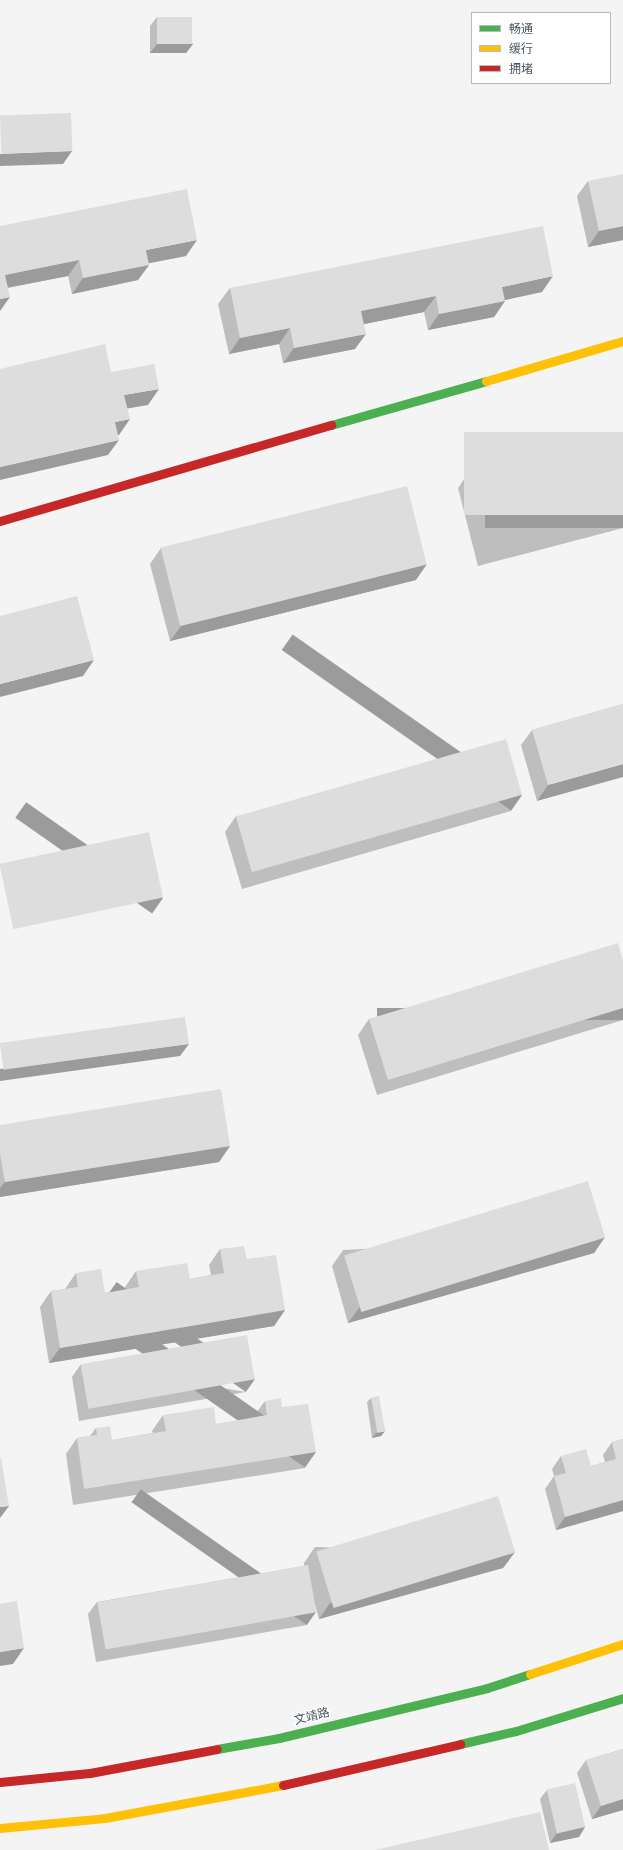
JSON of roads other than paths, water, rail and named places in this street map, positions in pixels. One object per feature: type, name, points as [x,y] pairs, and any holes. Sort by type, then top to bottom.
[{"type":"main road","points":[[0,521],[623,341]]},
{"type":"main road","name":"文靖路","points":[[0,1782],[90,1773],[279,1738],[487,1688],[623,1644]]},
{"type":"main road","points":[[0,1828],[106,1818],[296,1783],[516,1731],[623,1698]]}]
